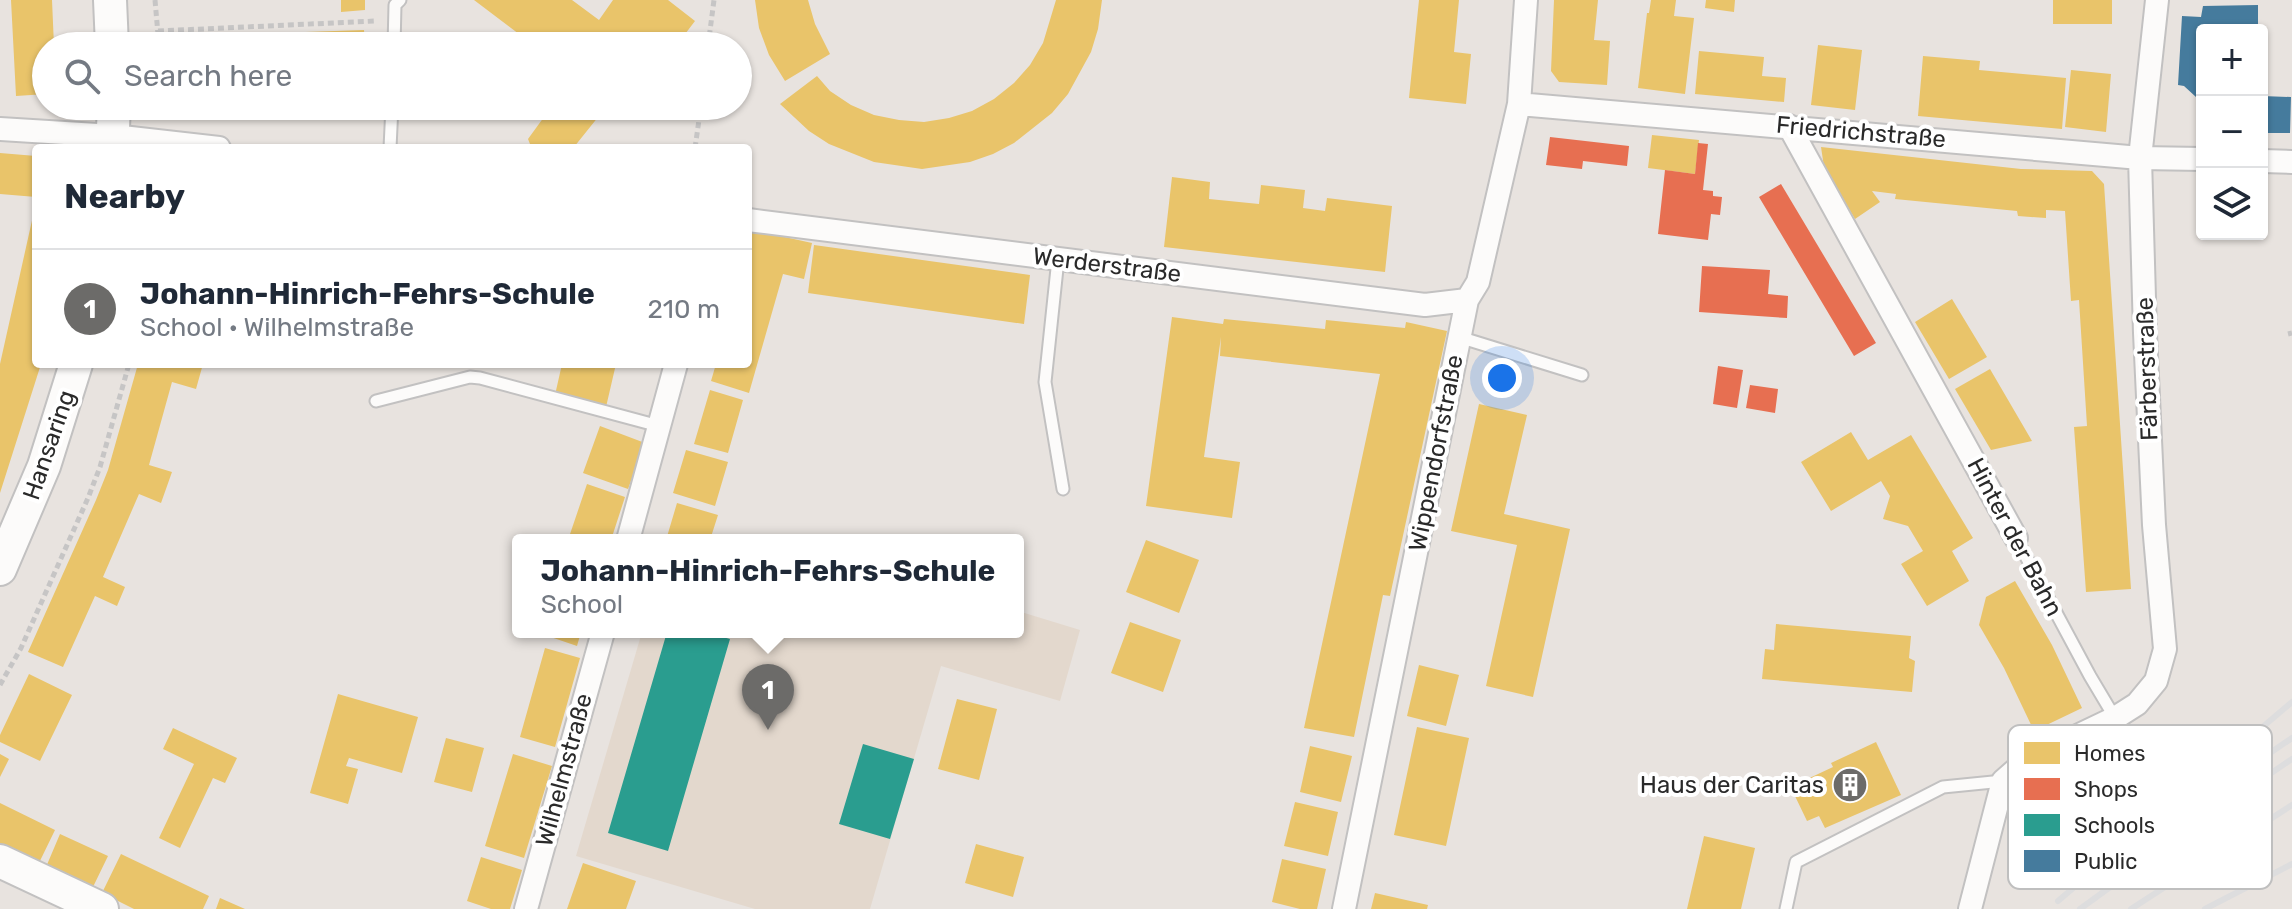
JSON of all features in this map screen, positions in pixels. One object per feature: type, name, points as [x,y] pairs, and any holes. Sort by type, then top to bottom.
[{"type":"main road","points":[[110,0],[111,32]]},
{"type":"main road","name":"Hansaring","points":[[0,569],[44,466],[75,368]]},
{"type":"main road","points":[[0,861],[102,909]]},
{"type":"street","name":"Wippendorfstraße","points":[[1344,909],[1467,300],[1478,282],[1519,104],[1526,0]]},
{"type":"street","name":"Färberstraße","points":[[2115,718],[2137,704],[2156,681],[2165,649],[2154,525],[2140,158],[2157,0]]},
{"type":"street","name":"Friedrichstraße","points":[[1519,104],[2140,158],[2196,159]]},
{"type":"street","name":"Hinter der Bahn","points":[[1789,126],[2016,538]]},
{"type":"street","points":[[0,129],[113,130],[195,144]]},
{"type":"street","points":[[2268,161],[2292,162]]},
{"type":"street","name":"Werderstraße","points":[[752,221],[1425,305],[1467,300]]},
{"type":"street","points":[[630,534],[675,368]]},
{"type":"street","name":"Wilhelmstraße","points":[[526,909],[601,638]]},
{"type":"street","points":[[2100,725],[2115,718]]},
{"type":"street","points":[[1970,909],[2003,781],[2008,777]]},
{"type":"lane","points":[[395,32],[397,2]]},
{"type":"lane","points":[[390,144],[391,120]]},
{"type":"lane","points":[[1058,259],[1045,382],[1063,489]]},
{"type":"lane","points":[[1459,337],[1582,375]]},
{"type":"lane","points":[[376,401],[470,377],[659,426]]},
{"type":"lane","name":"Hinter der Bahn","points":[[2016,538],[2115,718]]},
{"type":"lane","points":[[1786,909],[1796,862],[1943,787],[2003,781]]},
{"type":"path","points":[[155,0],[158,31],[395,20]]},
{"type":"path","points":[[710,32],[714,0]]},
{"type":"path","points":[[696,144],[699,120]]},
{"type":"path","points":[[0,685],[21,648],[88,498],[128,368]]},
{"type":"shaded area","points":[[1024,613],[1080,630],[1060,701],[941,666],[870,909],[755,909],[576,856],[640,638],[1024,638]]},
{"type":"building: Homes","points":[[11,0],[52,0],[53,32],[32,32],[32,95],[16,96]]},
{"type":"building: Homes","points":[[341,0],[365,0],[365,10],[341,12]]},
{"type":"building: Homes","points":[[474,0],[572,0],[599,20],[613,0],[668,0],[695,21],[687,32],[516,32]]},
{"type":"building: Homes","points":[[755,0],[808,0],[815,24],[830,54],[785,81],[769,55],[759,28]]},
{"type":"building: Homes","points":[[1056,0],[1102,0],[1091,52],[1068,94],[1052,113],[1014,143],[993,154],[970,162],[922,169],[874,162],[829,144],[809,131],[780,104],[817,76],[830,91],[874,115],[924,122],[972,111],[994,99],[1030,65],[1043,43]]},
{"type":"building: Homes","points":[[1419,0],[1459,0],[1454,52],[1471,54],[1466,104],[1409,98]]},
{"type":"building: Homes","points":[[1554,0],[1598,0],[1594,40],[1610,41],[1607,85],[1559,82],[1551,71]]},
{"type":"building: Homes","points":[[1651,0],[1676,0],[1674,16],[1694,18],[1685,94],[1638,88]]},
{"type":"building: Homes","points":[[1706,0],[1735,0],[1734,12],[1705,8]]},
{"type":"building: Homes","points":[[2053,0],[2112,0],[2112,24],[2053,24]]},
{"type":"building: Homes","points":[[364,30],[364,32],[306,32]]},
{"type":"building: Homes","points":[[1818,45],[1862,50],[1855,110],[1811,105]]},
{"type":"building: Homes","points":[[1699,51],[1764,57],[1762,76],[1786,78],[1784,102],[1695,94]]},
{"type":"building: Homes","points":[[1923,56],[1980,61],[1979,70],[2066,78],[2062,129],[1918,116]]},
{"type":"building: Homes","points":[[2071,70],[2111,74],[2106,132],[2065,127]]},
{"type":"building: Homes","points":[[542,120],[596,120],[576,144],[530,144],[528,139]]},
{"type":"building: Homes","points":[[1652,135],[1699,140],[1695,174],[1648,168]]},
{"type":"building: Homes","points":[[1821,147],[2021,169],[2092,171],[2104,184],[2131,589],[2086,592],[2074,427],[2087,426],[2079,300],[2071,301],[2065,211],[2046,210],[2046,218],[2018,216],[2017,211],[1895,199],[1896,194],[1872,191],[1880,202],[1855,219],[1824,167]]},
{"type":"building: Homes","points":[[0,153],[32,156],[32,197],[0,194]]},
{"type":"building: Homes","points":[[1172,177],[1210,182],[1209,199],[1259,204],[1261,185],[1305,190],[1303,208],[1325,211],[1327,198],[1392,206],[1385,272],[1164,247]]},
{"type":"building: Homes","points":[[32,220],[32,368],[40,368],[0,493],[0,364]]},
{"type":"building: Homes","points":[[752,230],[812,243],[804,279],[783,274],[749,393],[711,381],[715,368],[752,368]]},
{"type":"building: Homes","points":[[814,245],[1030,275],[1024,324],[808,293]]},
{"type":"building: Homes","points":[[1952,299],[1987,357],[1949,379],[1915,322]]},
{"type":"building: Homes","points":[[1172,317],[1223,324],[1224,319],[1325,329],[1326,320],[1405,328],[1406,322],[1447,331],[1390,596],[1383,595],[1354,737],[1304,728],[1380,374],[1220,356],[1221,337],[1204,457],[1240,462],[1232,518],[1146,506]]},
{"type":"building: Homes","points":[[137,368],[202,368],[196,389],[172,382],[149,465],[172,472],[161,503],[139,494],[103,577],[125,587],[117,606],[95,596],[63,667],[28,652],[108,470]]},
{"type":"building: Homes","points":[[561,368],[615,368],[606,407],[555,395]]},
{"type":"building: Homes","points":[[1990,369],[2032,441],[1991,450],[1955,389]]},
{"type":"building: Homes","points":[[710,390],[743,400],[728,453],[694,444]]},
{"type":"building: Homes","points":[[1479,404],[1527,415],[1504,514],[1570,529],[1533,697],[1486,686],[1517,545],[1451,531]]},
{"type":"building: Homes","points":[[600,426],[645,443],[628,489],[583,473]]},
{"type":"building: Homes","points":[[1851,432],[1868,460],[1911,435],[1973,538],[1952,551],[1969,581],[1927,606],[1901,564],[1923,551],[1908,526],[1883,519],[1890,496],[1881,481],[1831,511],[1801,462]]},
{"type":"building: Homes","points":[[686,450],[728,462],[715,506],[673,493]]},
{"type":"building: Homes","points":[[587,484],[625,497],[613,534],[570,534]]},
{"type":"building: Homes","points":[[677,503],[718,515],[712,534],[668,534]]},
{"type":"building: Homes","points":[[1146,540],[1199,560],[1179,613],[1126,592]]},
{"type":"building: Homes","points":[[2015,581],[2052,645],[2082,708],[2047,725],[2031,725],[1979,625],[1986,597]]},
{"type":"building: Homes","points":[[1130,622],[1181,640],[1163,692],[1111,673]]},
{"type":"building: Homes","points":[[1776,624],[1911,636],[1909,658],[1915,661],[1912,692],[1762,679],[1765,649],[1774,650]]},
{"type":"building: Homes","points":[[554,638],[579,638],[577,646]]},
{"type":"building: Homes","points":[[545,648],[580,658],[555,747],[520,737]]},
{"type":"building: Homes","points":[[1419,665],[1459,675],[1446,726],[1407,716]]},
{"type":"building: Homes","points":[[29,674],[72,695],[40,761],[0,742],[0,735]]},
{"type":"building: Homes","points":[[338,694],[418,717],[402,773],[349,758],[346,766],[358,769],[348,804],[310,793]]},
{"type":"building: Homes","points":[[957,699],[997,709],[979,780],[938,769]]},
{"type":"building: Homes","points":[[1417,727],[1469,738],[1446,846],[1394,835]]},
{"type":"building: Homes","points":[[173,728],[237,758],[225,783],[213,778],[180,848],[159,838],[194,764],[163,749]]},
{"type":"building: Homes","points":[[446,738],[484,748],[472,792],[434,782]]},
{"type":"building: Homes","name":"Haus der Caritas","points":[[1876,742],[1901,795],[1825,828],[1819,816],[1807,821],[1794,794],[1805,789],[1801,782],[1833,767],[1831,763]]},
{"type":"building: Homes","points":[[1310,746],[1352,756],[1341,802],[1300,792]]},
{"type":"building: Homes","points":[[0,754],[9,759],[0,777]]},
{"type":"building: Homes","points":[[513,754],[552,766],[524,858],[485,846]]},
{"type":"building: Homes","points":[[1295,802],[1338,812],[1328,856],[1284,846]]},
{"type":"building: Homes","points":[[0,803],[55,830],[38,865],[0,846]]},
{"type":"building: Homes","points":[[60,834],[108,856],[92,889],[46,867]]},
{"type":"building: Homes","points":[[1704,836],[1755,848],[1741,909],[1687,909]]},
{"type":"building: Homes","points":[[976,844],[1024,857],[1013,897],[965,883]]},
{"type":"building: Homes","points":[[121,854],[209,896],[203,909],[134,909],[102,893]]},
{"type":"building: Homes","points":[[481,857],[522,870],[510,909],[491,909],[467,901]]},
{"type":"building: Homes","points":[[1282,859],[1326,869],[1317,909],[1300,909],[1272,902]]},
{"type":"building: Homes","points":[[583,863],[636,881],[626,909],[567,909]]},
{"type":"building: Homes","points":[[1375,893],[1428,905],[1427,909],[1371,909]]},
{"type":"building: Homes","points":[[220,898],[245,909],[216,909]]},
{"type":"building: Shops","points":[[1550,137],[1629,146],[1627,166],[1583,161],[1582,169],[1546,165]]},
{"type":"building: Shops","points":[[1698,143],[1708,144],[1703,190],[1713,191],[1713,196],[1722,197],[1720,215],[1711,214],[1708,240],[1658,234],[1665,170],[1695,174]]},
{"type":"building: Shops","points":[[1781,184],[1876,343],[1854,356],[1759,197]]},
{"type":"building: Shops","points":[[1702,266],[1770,270],[1768,294],[1788,296],[1787,318],[1699,312]]},
{"type":"building: Shops","points":[[1718,366],[1743,370],[1737,408],[1713,404]]},
{"type":"building: Shops","points":[[1750,385],[1778,389],[1775,413],[1746,408]]},
{"type":"building: Schools","points":[[665,638],[730,639],[668,851],[608,833]]},
{"type":"building: Schools","points":[[863,744],[914,759],[890,839],[839,824]]},
{"type":"building: Public","points":[[2258,5],[2258,24],[2196,24],[2196,97],[2184,86],[2178,85],[2182,16],[2201,17],[2203,6]]},
{"type":"building: Public","points":[[2268,96],[2291,97],[2290,133],[2268,133]]},
{"type":"railway","points":[[2265,725],[2292,702]]},
{"type":"railway","points":[[2272,752],[2292,738]]},
{"type":"railway","points":[[2272,773],[2292,759]]},
{"type":"railway","points":[[2272,818],[2292,805]]},
{"type":"railway","points":[[2272,874],[2292,864]]},
{"type":"railway","points":[[2058,901],[2072,889]]},
{"type":"railway","points":[[2080,909],[2108,889]]},
{"type":"railway","points":[[2131,909],[2162,889]]},
{"type":"railway","points":[[2205,909],[2244,889]]},
{"type":"place","name":"Johann-Hinrich-Fehrs-Schule","points":[[768,730]]},
{"type":"place","name":"Haus der Caritas","points":[[1850,785]]}]
